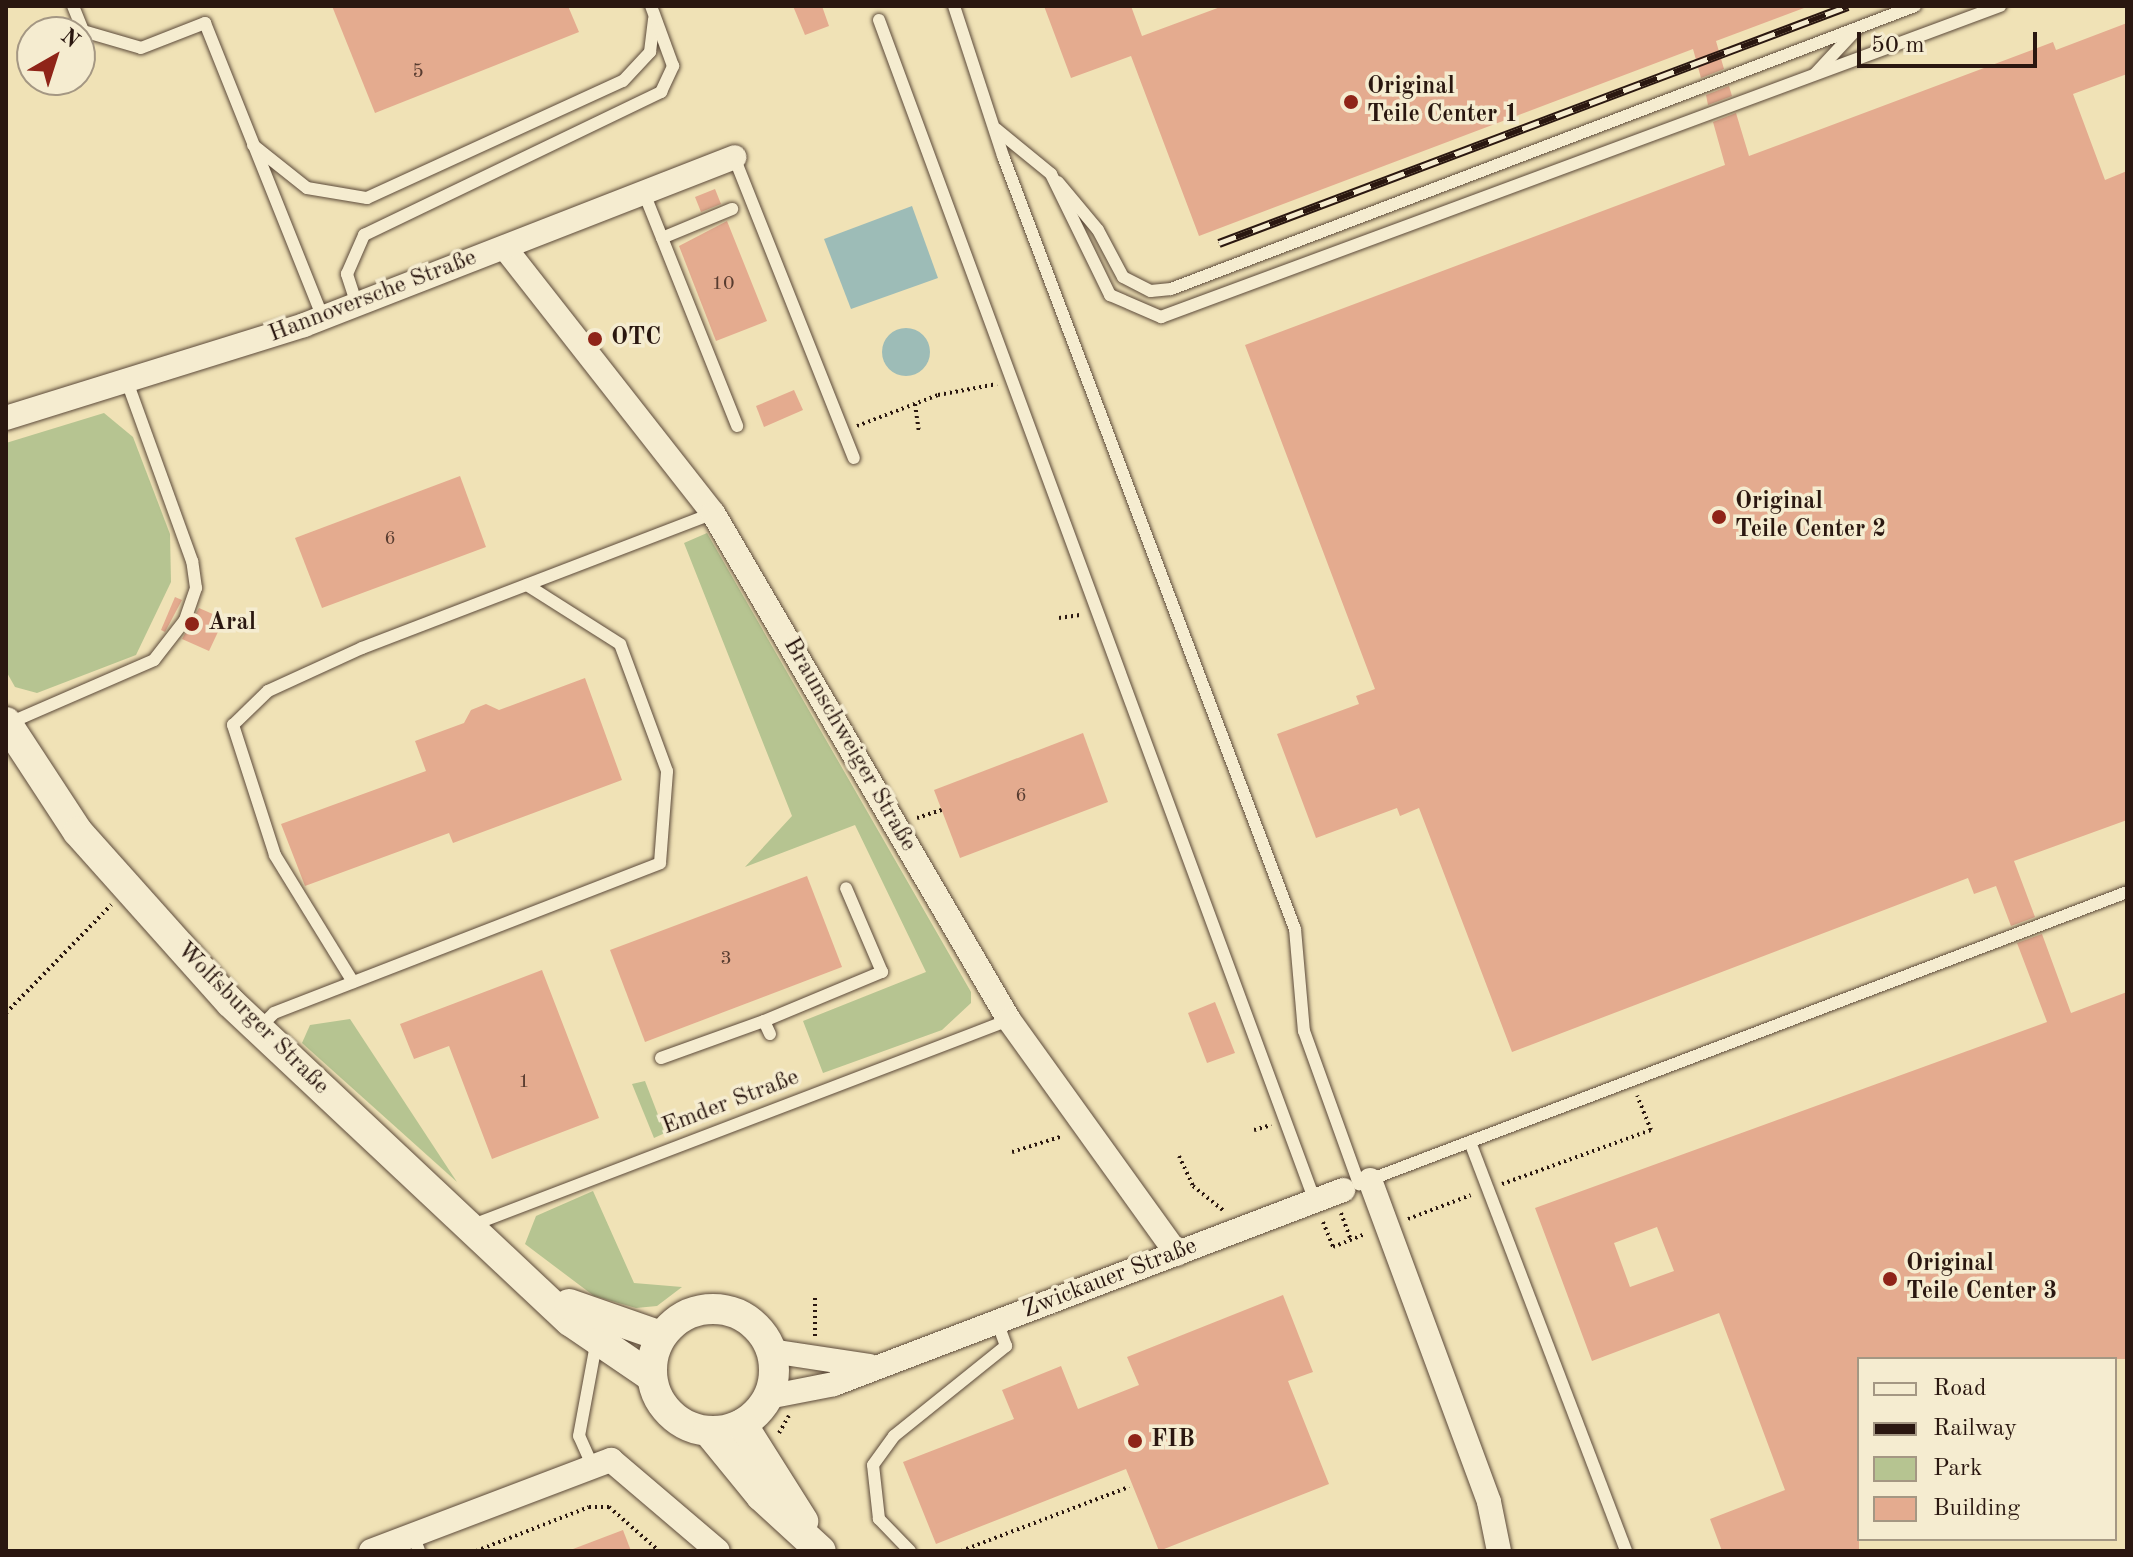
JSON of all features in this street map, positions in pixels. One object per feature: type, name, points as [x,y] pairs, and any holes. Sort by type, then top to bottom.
[{"type":"street","name":"Hannoversche Straße","points":[[6,418],[128,384],[323,318],[734,157]]},
{"type":"street","name":"Braunschweiger Straße","points":[[505,248],[713,513],[1009,1020],[1177,1254]]},
{"type":"street","name":"Wolfsburger Straße","points":[[6,723],[78,832],[126,889],[258,1029],[532,1285],[596,1341],[652,1377]]},
{"type":"street","name":"Zwickauer Straße","points":[[768,1397],[812,1390],[1357,1185]]},
{"type":"street","points":[[1357,1185],[1387,1227],[1489,1502],[1499,1551]]},
{"type":"street","name":"Wolfsburger Straße","points":[[532,1285],[622,1328],[661,1336]]},
{"type":"street","points":[[708,1431],[742,1424],[768,1397],[771,1351],[750,1321],[717,1309],[683,1316],[661,1336],[652,1377],[675,1419],[708,1431],[761,1496],[821,1551]]},
{"type":"street","name":"Zwickauer Straße","points":[[771,1351],[813,1361],[876,1366]]},
{"type":"street","points":[[742,1424],[821,1551]]},
{"type":"street","points":[[371,1551],[416,1543],[611,1460],[718,1551]]},
{"type":"lane","points":[[73,6],[83,31],[141,48],[205,23],[323,318]]},
{"type":"lane","points":[[954,6],[996,129],[1295,929],[1304,1031],[1357,1185],[2127,892]]},
{"type":"lane","points":[[996,129],[1051,174],[1098,230],[1123,277],[1151,291],[1171,289],[1915,6]]},
{"type":"lane","points":[[1051,174],[1096,280],[1135,311],[1161,317],[2000,6]]},
{"type":"lane","points":[[253,145],[318,192],[348,200],[387,192],[623,81],[650,52],[652,9]]},
{"type":"lane","points":[[357,305],[347,274],[364,235],[661,92],[673,66],[652,9]]},
{"type":"lane","points":[[879,20],[1315,1201]]},
{"type":"lane","points":[[1813,76],[1859,27]]},
{"type":"lane","points":[[734,157],[854,458]]},
{"type":"lane","points":[[644,193],[737,426]]},
{"type":"lane","points":[[662,238],[732,209]]},
{"type":"lane","points":[[6,723],[154,660],[185,620],[196,588],[192,561],[128,384]]},
{"type":"lane","points":[[353,982],[275,855],[233,725],[268,691],[713,513]]},
{"type":"lane","points":[[258,1029],[274,1013],[660,863],[667,771],[620,644],[527,585]]},
{"type":"lane","points":[[661,1058],[764,1021],[882,972],[846,888]]},
{"type":"lane","name":"Emder Straße","points":[[470,1227],[1009,1020]]},
{"type":"lane","points":[[764,1021],[770,1034]]},
{"type":"lane","points":[[1470,1142],[1626,1551]]},
{"type":"lane","points":[[910,1551],[875,1511],[873,1465],[894,1436],[1006,1346],[997,1321]]},
{"type":"lane","points":[[593,1467],[579,1436],[596,1341]]},
{"type":"path","points":[[844,431],[915,404],[1013,379]]},
{"type":"path","points":[[915,404],[919,433]]},
{"type":"path","points":[[6,1013],[126,889]]},
{"type":"path","points":[[1387,1227],[1651,1130],[1631,1081]]},
{"type":"path","points":[[1012,1152],[1086,1127]]},
{"type":"path","points":[[1179,1156],[1193,1186],[1238,1230]]},
{"type":"path","points":[[1315,1201],[1333,1247],[1362,1236]]},
{"type":"path","points":[[813,1361],[815,1295]]},
{"type":"path","points":[[764,1458],[778,1450],[783,1423],[810,1404],[812,1390]]},
{"type":"path","points":[[961,1551],[1129,1487]]},
{"type":"path","points":[[476,1551],[589,1507],[609,1507],[659,1551]]},
{"type":"green space","points":[[104,413],[133,437],[170,534],[171,582],[136,655],[37,693],[15,687],[6,671],[6,443]]},
{"type":"green space","points":[[707,533],[971,992],[971,1003],[942,1030],[823,1073],[803,1021],[926,972],[855,825],[745,867],[792,816],[684,543]]},
{"type":"green space","points":[[350,1019],[457,1182],[302,1043],[310,1025]]},
{"type":"green space","points":[[645,1081],[665,1133],[654,1138],[632,1084]]},
{"type":"green space","points":[[593,1191],[634,1283],[682,1287],[657,1306],[636,1308],[594,1296],[525,1244],[536,1216]]},
{"type":"water","points":[[912,206],[938,278],[851,309],[824,239]]},
{"type":"water","points":[[906,328],[915,329],[923,335],[929,343],[929,361],[923,369],[915,375],[906,376],[897,375],[889,369],[883,361],[882,352],[883,343],[889,335],[897,329]]},
{"type":"building","points":[[332,6],[568,6],[579,32],[375,113]]},
{"type":"building","points":[[793,6],[822,6],[829,26],[805,35]]},
{"type":"building","name":"Original Teile Center 1","points":[[1044,6],[1131,6],[1142,36],[1223,6],[1804,8],[1716,41],[1724,69],[1701,78],[1693,49],[1199,236],[1131,56],[1071,78]]},
{"type":"building","name":"Original Teile Center 2","points":[[2127,23],[2127,74],[2073,94],[2105,180],[2127,171],[2127,820],[2014,861],[2035,917],[2011,926],[1996,886],[1974,894],[1968,878],[1512,1052],[1419,808],[1400,816],[1397,808],[1316,838],[1277,734],[1359,704],[1356,696],[1375,689],[1245,345],[1725,165],[1713,122],[1736,113],[1749,156],[2053,42],[2056,50]]},
{"type":"building","points":[[1729,86],[1732,96],[1708,105],[1706,95]]},
{"type":"building","points":[[715,189],[721,204],[701,212],[695,197]]},
{"type":"building","points":[[727,221],[767,321],[716,341],[679,246]]},
{"type":"building","points":[[794,390],[803,410],[764,427],[756,406]]},
{"type":"building","points":[[460,476],[486,547],[322,608],[295,538]]},
{"type":"building","points":[[175,597],[182,600],[165,632],[161,630]]},
{"type":"building","points":[[199,608],[224,619],[209,651],[182,639]]},
{"type":"building","points":[[585,678],[622,780],[453,843],[449,833],[305,886],[281,824],[426,771],[415,741],[464,723],[471,710],[486,704],[499,710]]},
{"type":"building","points":[[1083,733],[1108,802],[960,858],[934,790]]},
{"type":"building","points":[[807,876],[842,967],[645,1042],[610,950]]},
{"type":"building","name":"Original Teile Center 3","points":[[2042,934],[2071,1013],[2127,992],[2127,1359],[1857,1357],[1859,1551],[1722,1551],[1710,1519],[1785,1490],[1719,1313],[1592,1361],[1535,1208],[2047,1022],[2017,943]],"holes":[[[1657,1227],[1674,1271],[1630,1287],[1614,1243]]]},
{"type":"building","points":[[542,970],[599,1118],[492,1159],[449,1046],[414,1059],[400,1024]]},
{"type":"building","points":[[1215,1002],[1235,1053],[1207,1063],[1188,1013]]},
{"type":"building","name":"FIB","points":[[1283,1295],[1313,1372],[1288,1381],[1329,1484],[1159,1551],[1126,1469],[936,1544],[903,1462],[1014,1419],[1002,1390],[1061,1366],[1078,1409],[1139,1385],[1127,1357]]},
{"type":"building","points":[[623,1530],[631,1551],[573,1551],[573,1549]]},
{"type":"railway","points":[[1219,243],[1848,6]]},
{"type":"place","name":"Original Teile Center 1","points":[[1351,102]]},
{"type":"place","name":"OTC","points":[[595,339]]},
{"type":"place","name":"Original Teile Center 2","points":[[1719,517]]},
{"type":"place","name":"Aral","points":[[192,624]]},
{"type":"place","name":"Original Teile Center 3","points":[[1890,1279]]},
{"type":"place","name":"FIB","points":[[1135,1441]]}]
